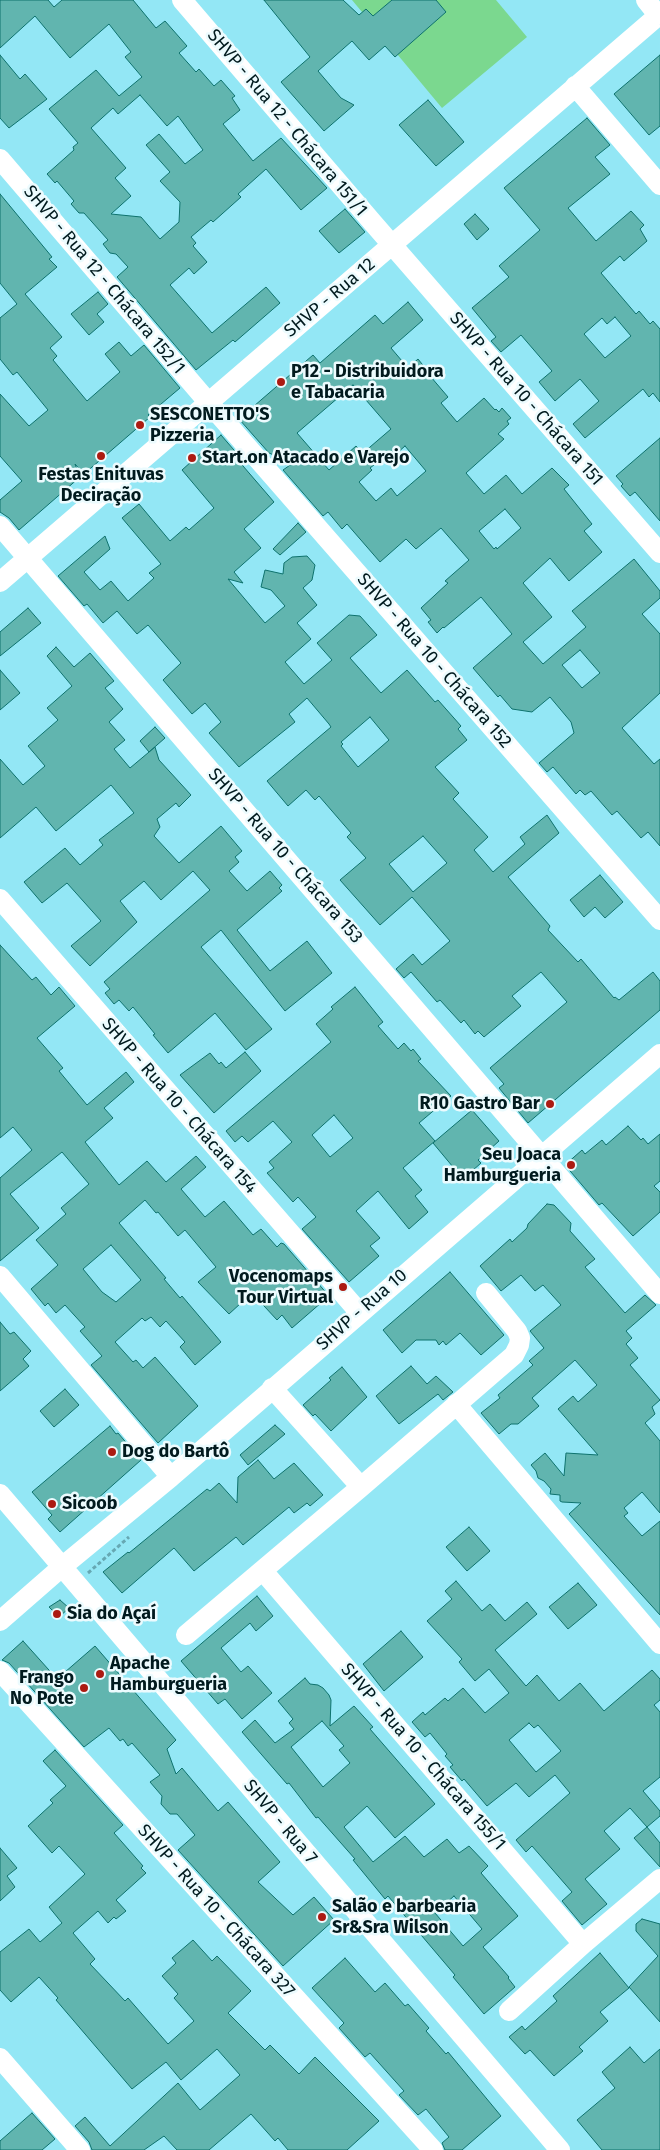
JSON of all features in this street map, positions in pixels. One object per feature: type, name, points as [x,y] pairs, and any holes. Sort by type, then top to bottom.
[{"type":"street","name":"SHVP - Rua 12 - Chácara 151/1","points":[[182,0],[392,246]]},
{"type":"street","name":"SHVP - Rua 12","points":[[0,582],[392,246],[575,86],[655,10]]},
{"type":"street","points":[[575,86],[660,185]]},
{"type":"street","name":"SHVP - Rua 12 - Chácara 152/1","points":[[0,159],[208,402]]},
{"type":"street","name":"SHVP - Rua 10 - Chácara 151","points":[[392,246],[660,553]]},
{"type":"street","name":"SHVP - Rua 10 - Chácara 152","points":[[208,402],[660,920]]},
{"type":"street","name":"SHVP - Rua 10 - Chácara 153","points":[[0,526],[660,1294]]},
{"type":"street","name":"SHVP - Rua 10 - Chácara 154","points":[[0,899],[359,1312]]},
{"type":"street","name":"SHVP - Rua 10","points":[[0,1621],[171,1477],[359,1312],[660,1054]]},
{"type":"street","points":[[0,1276],[171,1477]]},
{"type":"street","points":[[186,1635],[514,1355],[520,1338],[517,1331],[486,1293]]},
{"type":"street","points":[[272,1388],[361,1487]]},
{"type":"street","points":[[456,1404],[660,1644]]},
{"type":"street","name":"SHVP - Rua 7","points":[[0,1494],[560,2150]]},
{"type":"street","name":"SHVP - Rua 10 - Chácara 155/1","points":[[263,1571],[583,1944]]},
{"type":"street","name":"SHVP - Rua 10 - Chácara 327","points":[[0,1671],[433,2150]]},
{"type":"street","points":[[509,2011],[583,1944],[660,1879]]},
{"type":"street","points":[[0,2058],[80,2150]]},
{"type":"green space","points":[[352,0],[496,0],[527,37],[442,108]]},
{"type":"building","points":[[0,0],[48,0],[54,7],[62,0],[133,0],[156,28],[165,21],[187,46],[179,53],[196,72],[199,69],[214,86],[221,80],[235,96],[232,98],[240,110],[223,124],[253,161],[281,138],[327,188],[301,210],[266,169],[238,194],[241,197],[213,222],[211,220],[191,237],[196,243],[193,246],[207,262],[194,274],[189,268],[170,285],[212,333],[266,287],[280,303],[235,342],[233,340],[196,370],[117,277],[128,267],[116,254],[110,253],[103,244],[108,240],[84,213],[79,213],[71,204],[74,201],[57,181],[55,183],[47,174],[74,150],[73,147],[78,143],[49,109],[96,70],[119,96],[142,77],[125,57],[131,52],[109,24],[70,58],[35,16],[0,48]],"holes":[[[140,95],[167,126],[178,116],[203,150],[185,164],[159,134],[146,145],[170,172],[160,181],[180,202],[179,222],[160,239],[141,217],[111,214],[131,196],[115,178],[126,168],[91,128],[113,108],[118,114]]]},
{"type":"building","points":[[264,0],[343,0],[359,15],[366,9],[373,16],[392,0],[436,0],[446,12],[395,57],[385,46],[369,60],[352,41],[318,71],[341,98],[354,105],[324,131],[281,82],[310,57]]},
{"type":"building","points":[[0,55],[20,79],[25,74],[47,99],[9,128],[0,118]]},
{"type":"building","points":[[660,55],[660,126],[649,135],[614,94]]},
{"type":"building","points":[[428,100],[464,142],[436,166],[399,125]]},
{"type":"building","points":[[587,118],[610,145],[595,157],[610,174],[568,208],[596,241],[631,211],[644,225],[640,229],[647,241],[624,261],[620,256],[601,273],[636,314],[639,311],[650,324],[653,321],[660,329],[660,402],[653,393],[649,397],[643,389],[585,438],[573,424],[599,401],[580,379],[555,401],[539,382],[552,371],[521,335],[501,352],[491,341],[496,337],[472,308],[509,277],[499,266],[540,230],[504,188]],"holes":[[[615,317],[631,336],[605,358],[584,334],[602,318],[607,324]]]},
{"type":"building","points":[[0,194],[52,257],[49,259],[57,267],[25,294],[62,337],[50,348],[57,356],[53,360],[87,401],[120,372],[105,354],[119,342],[131,356],[144,345],[180,388],[148,415],[150,417],[84,474],[75,464],[80,477],[19,530],[9,518],[0,512],[0,500],[22,481],[0,456],[0,394],[29,426],[48,410],[17,372],[13,375],[0,359],[0,318],[17,304],[0,283]]},
{"type":"building","points":[[345,209],[365,232],[339,253],[319,231]]},
{"type":"building","points":[[475,214],[489,229],[477,240],[464,224]]},
{"type":"building","points":[[98,292],[108,304],[97,314],[104,322],[89,335],[71,314]]},
{"type":"building","points":[[408,302],[423,320],[391,348],[408,368],[418,359],[448,397],[441,403],[457,422],[484,398],[495,410],[499,412],[502,408],[511,418],[507,421],[509,424],[498,434],[504,439],[466,473],[484,494],[506,475],[522,494],[552,468],[569,485],[564,489],[592,524],[584,531],[602,552],[569,581],[550,558],[523,583],[552,617],[523,642],[543,664],[586,627],[572,611],[634,559],[660,591],[660,598],[642,614],[660,634],[660,693],[622,728],[654,764],[660,759],[660,846],[648,832],[641,838],[617,811],[612,815],[591,791],[585,795],[580,790],[576,794],[553,767],[547,772],[539,763],[574,733],[571,722],[550,697],[532,712],[512,709],[500,695],[498,697],[473,668],[512,634],[481,597],[437,633],[428,622],[431,620],[421,608],[448,583],[445,581],[469,560],[441,528],[416,549],[406,539],[380,562],[347,524],[342,529],[328,512],[323,516],[283,470],[293,463],[269,453],[239,419],[313,355],[320,363],[375,315],[383,324]],"holes":[[[353,385],[391,429],[363,453],[356,446],[329,470],[297,433]],[[405,446],[426,471],[397,496],[391,488],[376,501],[359,482],[372,470],[370,468],[392,451],[396,454]],[[505,509],[521,528],[497,549],[496,547],[494,549],[479,531]],[[580,650],[600,673],[582,688],[562,665]]]},
{"type":"building","points":[[221,435],[240,457],[237,459],[274,502],[244,529],[261,548],[234,572],[243,583],[228,579],[265,623],[285,606],[271,590],[261,587],[265,570],[283,574],[284,563],[292,557],[307,556],[315,565],[312,580],[303,588],[317,605],[297,623],[311,639],[285,662],[304,684],[332,660],[317,643],[349,615],[360,616],[377,635],[350,658],[381,693],[407,670],[435,702],[438,700],[461,726],[458,729],[467,740],[435,767],[459,793],[453,799],[488,837],[474,850],[493,872],[525,844],[520,837],[547,815],[559,833],[508,877],[550,926],[548,930],[578,962],[581,959],[614,998],[619,1000],[653,972],[660,981],[660,1010],[528,1123],[499,1088],[504,1084],[490,1068],[567,1002],[541,972],[512,996],[521,1006],[484,1037],[478,1031],[475,1034],[464,1020],[461,1023],[440,1000],[437,1002],[411,972],[404,978],[396,969],[413,954],[422,965],[450,941],[412,897],[380,925],[340,880],[366,858],[347,837],[351,833],[319,796],[315,800],[306,790],[288,806],[267,781],[331,727],[307,698],[289,714],[295,722],[239,767],[209,733],[221,722],[205,703],[192,714],[163,680],[181,663],[148,625],[137,634],[117,611],[103,623],[87,604],[84,606],[58,576],[105,536],[110,549],[84,572],[100,590],[111,581],[128,601],[154,578],[149,573],[161,564],[122,518],[139,504],[170,541],[186,527],[189,530],[214,508],[182,470]],"holes":[[[370,717],[389,740],[358,767],[341,746],[343,744],[341,742]],[[423,836],[447,863],[413,892],[389,864]]]},
{"type":"building","points":[[660,438],[660,521],[635,492],[630,496],[621,486],[623,484],[616,476]]},
{"type":"building","points":[[298,523],[306,532],[280,555],[273,549]]},
{"type":"building","points":[[28,608],[41,623],[0,656],[0,632]]},
{"type":"building","points":[[56,647],[74,667],[90,653],[114,681],[105,688],[123,709],[109,722],[125,740],[114,749],[130,768],[155,747],[159,760],[191,795],[179,807],[176,803],[157,819],[160,827],[154,836],[179,863],[221,826],[242,851],[235,857],[239,862],[229,871],[247,891],[270,871],[282,885],[279,888],[282,891],[237,930],[270,971],[307,941],[332,973],[285,1011],[221,930],[201,947],[272,1029],[246,1050],[215,1013],[168,1053],[133,1007],[129,1011],[119,1000],[114,1004],[105,993],[110,989],[104,982],[210,890],[193,871],[161,900],[144,881],[120,901],[137,922],[90,966],[71,946],[101,921],[67,883],[42,903],[24,882],[65,848],[80,865],[103,845],[99,840],[134,813],[111,785],[56,831],[36,807],[0,838],[0,759],[23,785],[45,766],[28,746],[58,720],[47,708],[72,686],[47,656]]},
{"type":"building","points":[[0,670],[20,693],[0,710]]},
{"type":"building","points":[[155,727],[165,738],[149,752],[140,741]]},
{"type":"building","points":[[600,875],[623,902],[605,918],[595,907],[584,917],[570,900]]},
{"type":"building","points":[[0,945],[32,980],[36,977],[51,995],[59,987],[75,1006],[37,1038],[63,1068],[59,1071],[87,1105],[126,1072],[134,1082],[104,1108],[113,1118],[85,1142],[119,1185],[147,1161],[166,1182],[196,1156],[206,1167],[181,1189],[205,1217],[224,1201],[253,1235],[261,1229],[277,1247],[281,1243],[284,1244],[329,1296],[292,1328],[282,1315],[277,1320],[252,1293],[229,1314],[198,1282],[216,1267],[185,1230],[178,1236],[145,1200],[119,1223],[166,1278],[164,1279],[180,1298],[182,1296],[221,1342],[195,1365],[180,1347],[185,1342],[166,1321],[160,1327],[151,1317],[145,1321],[142,1318],[115,1342],[133,1362],[136,1360],[143,1368],[155,1357],[198,1406],[158,1443],[91,1365],[102,1356],[80,1331],[85,1327],[65,1305],[56,1313],[48,1303],[45,1306],[31,1289],[58,1265],[36,1240],[66,1214],[61,1208],[89,1184],[62,1152],[10,1194],[39,1228],[0,1261],[0,1178],[32,1150],[13,1127],[0,1138]],"holes":[[[111,1245],[141,1280],[116,1302],[102,1292],[83,1269]]]},
{"type":"building","points":[[355,987],[383,1022],[378,1026],[398,1049],[404,1043],[411,1051],[413,1049],[421,1059],[418,1061],[451,1096],[419,1123],[435,1141],[403,1168],[422,1190],[415,1196],[428,1212],[409,1229],[378,1191],[356,1211],[380,1238],[370,1246],[379,1256],[349,1282],[302,1229],[316,1217],[298,1197],[293,1202],[267,1173],[274,1168],[269,1162],[292,1142],[273,1121],[248,1142],[242,1136],[235,1142],[226,1131],[331,1042],[316,1024],[333,1009],[331,1007]],"holes":[[[334,1115],[353,1138],[330,1157],[312,1135]]]},
{"type":"building","points":[[245,1052],[261,1071],[214,1113],[180,1075],[210,1053],[219,1064],[221,1062],[226,1068]]},
{"type":"building","points":[[472,1110],[499,1141],[478,1160],[481,1163],[463,1179],[433,1143]]},
{"type":"building","points":[[628,1126],[641,1140],[643,1138],[648,1144],[660,1134],[660,1181],[654,1186],[660,1192],[660,1212],[633,1236],[602,1203],[599,1205],[565,1165],[582,1150],[585,1154],[602,1140],[606,1145]]},
{"type":"building","points":[[547,1204],[554,1205],[571,1223],[570,1231],[595,1259],[585,1267],[625,1313],[645,1295],[656,1305],[626,1331],[632,1338],[626,1344],[638,1358],[630,1365],[660,1400],[652,1407],[655,1414],[645,1423],[660,1441],[660,1513],[642,1492],[624,1508],[628,1513],[624,1516],[642,1536],[660,1521],[660,1615],[569,1514],[581,1503],[562,1502],[560,1501],[560,1495],[550,1494],[551,1489],[544,1481],[538,1478],[536,1471],[531,1465],[545,1453],[564,1476],[566,1453],[598,1455],[558,1409],[573,1396],[578,1402],[597,1385],[575,1360],[532,1398],[539,1406],[518,1424],[511,1424],[499,1434],[481,1413],[500,1398],[498,1395],[533,1365],[529,1361],[544,1348],[530,1331],[561,1305],[543,1285],[535,1291],[521,1275],[501,1291],[480,1266],[510,1239],[512,1242],[527,1228],[528,1224]]},
{"type":"building","points":[[450,1272],[504,1335],[481,1355],[460,1333],[446,1345],[443,1341],[439,1345],[436,1340],[416,1340],[402,1353],[383,1330]]},
{"type":"building","points":[[0,1322],[10,1334],[14,1332],[31,1351],[23,1359],[29,1366],[0,1391]]},
{"type":"building","points":[[411,1366],[427,1384],[436,1376],[453,1392],[443,1400],[438,1394],[399,1424],[376,1396]]},
{"type":"building","points":[[342,1367],[367,1397],[331,1431],[315,1414],[313,1416],[303,1405],[331,1380],[329,1378]]},
{"type":"building","points":[[65,1389],[79,1405],[54,1427],[40,1411]]},
{"type":"building","points":[[275,1425],[285,1434],[248,1465],[240,1455]]},
{"type":"building","points":[[110,1426],[141,1460],[60,1532],[48,1519],[52,1515],[32,1492]]},
{"type":"building","points":[[258,1460],[274,1479],[294,1463],[323,1495],[310,1506],[307,1503],[294,1513],[289,1507],[243,1545],[236,1537],[194,1571],[174,1548],[122,1593],[103,1572],[207,1489],[210,1491],[219,1483],[237,1503],[238,1477]]},
{"type":"building","points":[[469,1527],[490,1551],[467,1571],[446,1547]]},
{"type":"building","points":[[456,1581],[482,1611],[490,1604],[505,1621],[527,1602],[537,1614],[495,1650],[526,1686],[537,1675],[559,1701],[580,1683],[604,1711],[652,1670],[660,1679],[660,1700],[654,1705],[660,1712],[660,1777],[643,1791],[660,1811],[660,1816],[647,1827],[630,1808],[604,1831],[620,1849],[585,1879],[607,1904],[582,1925],[562,1901],[572,1892],[532,1846],[526,1852],[516,1840],[570,1793],[555,1775],[529,1797],[516,1783],[487,1806],[464,1779],[462,1781],[450,1767],[453,1765],[445,1756],[447,1754],[430,1733],[425,1737],[412,1722],[423,1712],[425,1715],[445,1698],[448,1701],[463,1688],[485,1713],[509,1693],[489,1669],[475,1681],[459,1662],[462,1659],[427,1621],[452,1599],[445,1591]],"holes":[[[529,1723],[534,1728],[538,1725],[561,1751],[536,1772],[509,1740]]]},
{"type":"building","points":[[578,1583],[597,1605],[568,1629],[549,1607]]},
{"type":"building","points":[[257,1596],[273,1616],[256,1631],[250,1623],[221,1648],[241,1672],[248,1666],[272,1693],[242,1719],[225,1699],[218,1704],[181,1661]]},
{"type":"building","points":[[60,1600],[69,1608],[59,1617],[49,1607]]},
{"type":"building","points":[[401,1631],[423,1657],[384,1691],[363,1664]]},
{"type":"building","points":[[23,1641],[57,1679],[95,1646],[176,1740],[167,1749],[176,1774],[182,1768],[218,1811],[228,1802],[280,1862],[258,1882],[293,1915],[314,1897],[334,1920],[283,1966],[178,1850],[195,1835],[177,1814],[170,1814],[161,1804],[162,1796],[150,1782],[160,1775],[132,1743],[128,1746],[123,1739],[120,1741],[109,1728],[84,1747],[9,1663],[2,1660]]},
{"type":"building","points":[[305,1678],[310,1684],[323,1688],[329,1695],[331,1700],[330,1726],[354,1706],[373,1727],[370,1729],[435,1804],[395,1838],[367,1806],[344,1827],[373,1862],[405,1836],[424,1857],[447,1839],[459,1853],[469,1846],[488,1866],[481,1873],[518,1916],[483,1947],[509,1977],[515,1987],[484,2014],[453,1977],[455,1975],[388,1896],[385,1899],[353,1860],[355,1859],[318,1817],[316,1818],[289,1783],[287,1784],[242,1732],[255,1720],[275,1743],[294,1729],[289,1723],[293,1719],[278,1701]],"holes":[[[322,1721],[344,1746],[339,1750],[350,1763],[323,1787],[291,1747]],[[454,1896],[482,1929],[463,1946],[435,1913]]]},
{"type":"building","points":[[55,1750],[123,1825],[114,1833],[143,1866],[141,1868],[146,1873],[116,1900],[126,1911],[116,1919],[114,1917],[108,1923],[98,1911],[73,1933],[95,1959],[90,1964],[125,2001],[128,1998],[168,2044],[194,2021],[174,1998],[178,1994],[162,1976],[176,1963],[172,1958],[193,1940],[212,1961],[217,1956],[251,1991],[228,2013],[265,2050],[270,2045],[299,2074],[315,2057],[379,2121],[347,2150],[288,2150],[278,2138],[275,2141],[251,2114],[209,2150],[177,2150],[164,2136],[144,2150],[92,2150],[89,2142],[75,2126],[85,2117],[110,2146],[178,2083],[200,2110],[240,2075],[217,2049],[181,2080],[166,2062],[132,2089],[56,2000],[58,1998],[39,1977],[11,2002],[0,1990],[0,1952],[29,1929],[40,1942],[62,1923],[49,1907],[85,1874],[59,1846],[52,1853],[28,1826],[53,1803],[50,1800],[66,1786],[43,1761]]},
{"type":"building","points":[[647,1827],[660,1843],[660,1867],[634,1838]]},
{"type":"building","points":[[0,1848],[17,1868],[7,1876],[15,1887],[0,1901]]},
{"type":"building","points":[[642,1919],[660,1924],[660,2022],[629,1987],[658,1956],[636,1931],[636,1924]]},
{"type":"building","points":[[600,1953],[629,1988],[600,2012],[608,2021],[579,2047],[583,2051],[554,2076],[530,2050],[525,2054],[509,2037],[522,2026],[525,2030],[557,2001],[553,1996]]},
{"type":"building","points":[[345,1958],[375,1992],[385,1983],[405,2006],[408,2004],[429,2028],[426,2031],[446,2054],[448,2052],[501,2116],[462,2150],[445,2150],[442,2143],[449,2137],[426,2109],[418,2115],[399,2095],[404,2091],[370,2053],[365,2057],[339,2028],[344,2023],[312,1988]]},
{"type":"building","points":[[630,2047],[644,2063],[660,2049],[660,2150],[602,2150],[577,2120],[615,2088],[602,2072]]},
{"type":"building","points":[[32,2113],[55,2139],[42,2150],[0,2150],[0,2141]]},
{"type":"place","name":"P12 - Distribuidora e Tabacaria","points":[[281,382]]},
{"type":"place","name":"SESCONETTO'S Pizzeria","points":[[140,425]]},
{"type":"place","name":"Festas Enituvas Deciração","points":[[101,456]]},
{"type":"place","name":"Start.on Atacado e Varejo","points":[[192,458]]},
{"type":"place","name":"R10 Gastro Bar","points":[[550,1104]]},
{"type":"place","name":"Seu Joaca Hamburgueria","points":[[571,1165]]},
{"type":"place","name":"Vocenomaps Tour Virtual","points":[[343,1287]]},
{"type":"place","name":"Dog do Bartô","points":[[112,1452]]},
{"type":"place","name":"Sicoob","points":[[52,1504]]},
{"type":"place","name":"Sia do Açaí","points":[[57,1614]]},
{"type":"place","name":"Apache Hamburgueria","points":[[100,1674]]},
{"type":"place","name":"Frango No Pote","points":[[84,1688]]},
{"type":"place","name":"Salão e barbearia Sr&Sra Wilson","points":[[322,1917]]}]
